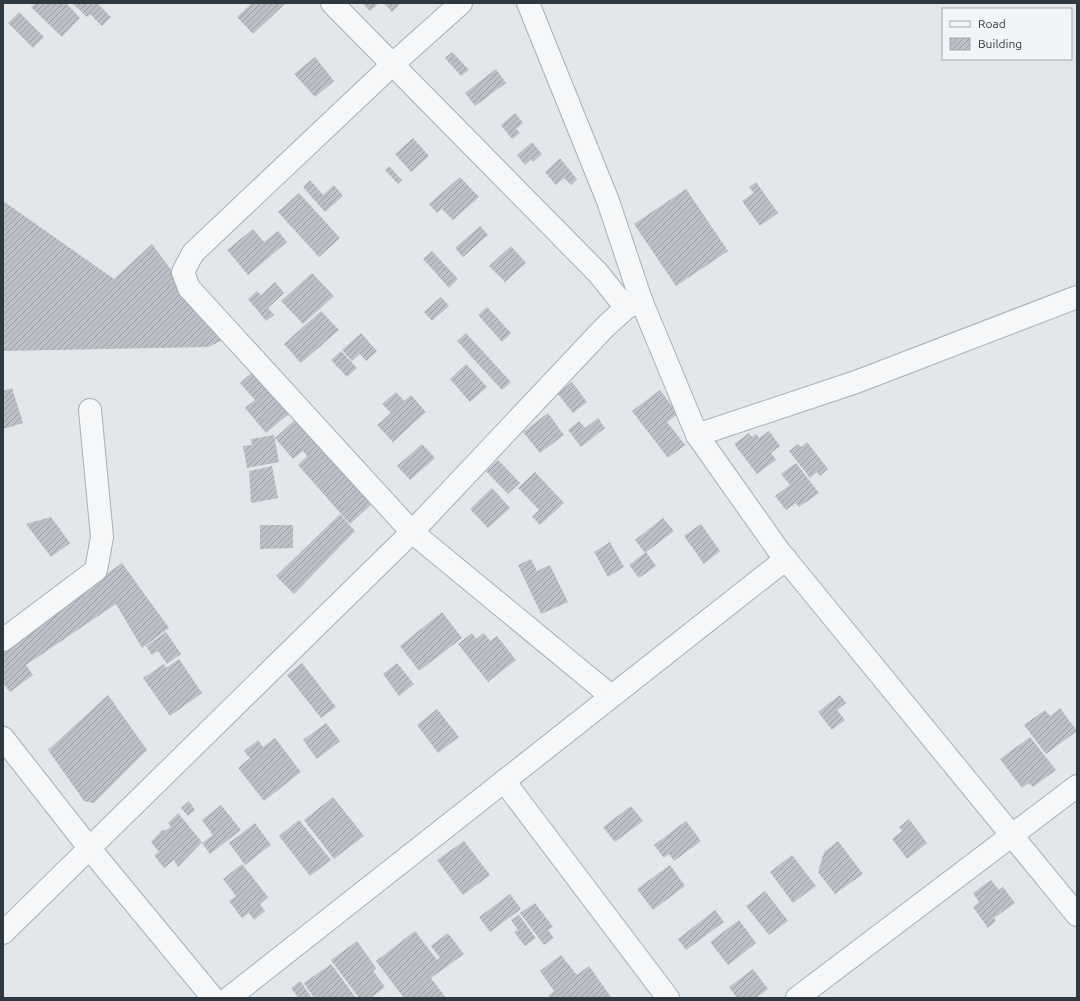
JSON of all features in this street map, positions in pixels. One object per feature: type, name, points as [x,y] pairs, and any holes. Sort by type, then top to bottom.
[{"type":"street","points":[[332,3],[598,273],[634,304]]},
{"type":"street","points":[[461,3],[393,64],[193,253],[183,272],[189,288],[412,532],[611,696]]},
{"type":"street","points":[[528,3],[608,201],[634,304],[697,434],[786,559],[1077,915]]},
{"type":"street","points":[[697,434],[856,382],[1077,297]]},
{"type":"street","points":[[3,933],[412,532],[605,327],[634,304]]},
{"type":"street","points":[[3,640],[96,570],[102,537],[90,410]]},
{"type":"street","points":[[229,998],[786,559]]},
{"type":"street","points":[[3,738],[90,849],[212,998]]},
{"type":"street","points":[[504,781],[668,998]]},
{"type":"street","points":[[798,998],[1077,786]]},
{"type":"building","points":[[36,3],[66,3],[80,18],[62,37],[31,7]]},
{"type":"building","points":[[72,3],[97,3],[111,17],[102,26],[90,14],[87,17]]},
{"type":"building","points":[[252,3],[286,3],[253,34],[237,17]]},
{"type":"building","points":[[362,3],[379,3],[370,11]]},
{"type":"building","points":[[384,3],[401,3],[392,12]]},
{"type":"building","points":[[19,12],[44,37],[33,48],[8,23]]},
{"type":"building","points":[[452,52],[469,70],[461,76],[445,58]]},
{"type":"building","points":[[315,57],[334,81],[315,97],[294,74]]},
{"type":"building","points":[[496,69],[506,83],[475,106],[465,93]]},
{"type":"building","points":[[515,113],[523,123],[516,129],[520,133],[512,139],[501,125]]},
{"type":"building","points":[[413,138],[429,156],[411,172],[395,154]]},
{"type":"building","points":[[532,142],[542,154],[533,162],[531,159],[525,165],[517,155]]},
{"type":"building","points":[[560,158],[577,179],[571,185],[564,178],[556,185],[545,172]]},
{"type":"building","points":[[389,166],[402,180],[398,184],[385,170]]},
{"type":"building","points":[[460,177],[479,197],[453,220],[442,209],[437,213],[429,204]]},
{"type":"building","points":[[310,180],[323,195],[334,185],[343,196],[325,212],[303,187]]},
{"type":"building","points":[[756,182],[778,213],[760,226],[742,201],[754,193],[749,187]]},
{"type":"building","points":[[686,189],[728,251],[676,286],[634,224]]},
{"type":"building","points":[[299,193],[340,238],[319,257],[278,212]]},
{"type":"building","points":[[3,201],[114,279],[152,244],[223,340],[208,347],[3,351]]},
{"type":"building","points":[[480,226],[488,235],[463,257],[455,248]]},
{"type":"building","points":[[253,229],[264,242],[278,231],[287,242],[248,275],[227,250]]},
{"type":"building","points":[[511,246],[526,263],[505,282],[489,266]]},
{"type":"building","points":[[432,251],[458,279],[449,288],[423,259]]},
{"type":"building","points":[[312,273],[334,296],[303,324],[281,301]]},
{"type":"building","points":[[275,282],[284,293],[268,308],[274,315],[266,321],[248,299],[257,291],[261,295]]},
{"type":"building","points":[[441,297],[449,306],[432,321],[424,312]]},
{"type":"building","points":[[487,307],[511,333],[502,342],[478,315]]},
{"type":"building","points":[[321,311],[339,330],[301,363],[284,344]]},
{"type":"building","points":[[361,333],[377,351],[366,361],[360,354],[352,361],[342,350]]},
{"type":"building","points":[[466,333],[511,382],[502,390],[457,341]]},
{"type":"building","points":[[341,351],[357,368],[347,377],[331,360]]},
{"type":"building","points":[[466,364],[487,387],[470,402],[450,379]]},
{"type":"building","points":[[255,370],[291,412],[266,433],[245,408],[255,400],[240,383]]},
{"type":"building","points":[[572,382],[587,402],[573,413],[557,393]]},
{"type":"building","points":[[12,388],[23,423],[3,429],[3,391]]},
{"type":"building","points":[[660,390],[678,414],[667,422],[685,445],[668,458],[632,411]]},
{"type":"building","points":[[396,392],[404,401],[411,395],[426,412],[393,442],[377,425],[391,413],[382,404]]},
{"type":"building","points":[[548,413],[564,435],[540,453],[523,432]]},
{"type":"building","points":[[297,418],[372,504],[350,524],[298,465],[307,456],[303,451],[293,459],[275,438]]},
{"type":"building","points":[[598,418],[605,428],[581,447],[568,430],[579,421],[585,428]]},
{"type":"building","points":[[769,431],[780,446],[771,453],[776,460],[757,474],[734,444],[749,433],[752,437],[756,434],[759,438]]},
{"type":"building","points":[[274,435],[279,462],[247,468],[243,446],[252,445],[251,439]]},
{"type":"building","points":[[807,442],[828,469],[820,476],[817,472],[810,478],[789,451],[798,444],[801,447]]},
{"type":"building","points":[[422,444],[435,458],[410,480],[397,466]]},
{"type":"building","points":[[498,460],[520,483],[508,494],[486,471]]},
{"type":"building","points":[[796,463],[819,493],[799,507],[796,503],[786,510],[775,496],[790,485],[781,474]]},
{"type":"building","points":[[272,466],[278,498],[251,503],[249,471]]},
{"type":"building","points":[[535,472],[564,503],[540,525],[532,517],[539,510],[518,488]]},
{"type":"building","points":[[492,488],[510,508],[488,528],[470,509]]},
{"type":"building","points":[[340,514],[355,531],[294,594],[276,576]]},
{"type":"building","points":[[51,517],[70,543],[51,557],[26,524]]},
{"type":"building","points":[[663,518],[674,531],[645,553],[635,540]]},
{"type":"building","points":[[701,524],[720,551],[704,564],[684,536]]},
{"type":"building","points":[[260,525],[293,525],[293,548],[260,549]]},
{"type":"building","points":[[610,542],[624,567],[608,577],[594,552]]},
{"type":"building","points":[[646,552],[656,566],[639,578],[629,565]]},
{"type":"building","points":[[531,559],[537,571],[550,565],[568,602],[541,614],[518,565]]},
{"type":"building","points":[[122,563],[169,628],[142,648],[116,604],[26,665],[33,675],[10,692],[3,683],[3,649]]},
{"type":"building","points":[[442,612],[462,638],[419,671],[400,646]]},
{"type":"building","points":[[166,632],[181,654],[167,664],[158,651],[152,655],[146,646]]},
{"type":"building","points":[[472,633],[476,639],[484,633],[490,641],[497,636],[516,660],[488,682],[458,644]]},
{"type":"building","points":[[179,659],[202,693],[170,716],[143,678],[164,664],[166,668]]},
{"type":"building","points":[[302,663],[336,707],[321,718],[287,675]]},
{"type":"building","points":[[397,663],[414,684],[399,696],[383,674]]},
{"type":"building","points":[[108,695],[147,750],[94,803],[84,801],[48,750]]},
{"type":"building","points":[[840,695],[846,703],[837,710],[845,720],[832,730],[818,712]]},
{"type":"building","points":[[1060,708],[1077,731],[1046,754],[1024,725],[1045,710],[1050,716]]},
{"type":"building","points":[[437,709],[459,737],[438,753],[417,725]]},
{"type":"building","points":[[326,723],[340,741],[317,759],[303,740]]},
{"type":"building","points":[[1030,737],[1056,770],[1033,787],[1029,783],[1022,788],[1000,759]]},
{"type":"building","points":[[275,738],[301,772],[264,801],[238,768],[250,758],[244,751],[258,740],[263,747]]},
{"type":"building","points":[[333,797],[364,836],[334,859],[304,820]]},
{"type":"building","points":[[189,801],[195,810],[188,816],[181,808]]},
{"type":"building","points":[[221,805],[241,830],[210,854],[202,843],[213,835],[202,820]]},
{"type":"building","points":[[631,806],[643,821],[615,842],[603,827]]},
{"type":"building","points":[[178,813],[202,842],[178,867],[174,860],[164,868],[154,855],[159,852],[151,842],[163,829],[164,831],[171,827],[168,823]]},
{"type":"building","points":[[909,819],[927,843],[907,859],[892,839],[902,831],[899,827]]},
{"type":"building","points":[[299,820],[331,860],[310,876],[279,836]]},
{"type":"building","points":[[686,821],[701,841],[674,861],[669,854],[664,858],[654,845]]},
{"type":"building","points":[[255,823],[271,845],[245,865],[229,843]]},
{"type":"building","points":[[464,841],[490,875],[463,895],[437,860]]},
{"type":"building","points":[[838,841],[863,874],[835,894],[818,872],[824,852]]},
{"type":"building","points":[[792,855],[816,886],[793,903],[770,872]]},
{"type":"building","points":[[242,864],[268,897],[260,904],[265,911],[254,920],[249,913],[242,918],[229,901],[236,896],[223,879]]},
{"type":"building","points":[[670,865],[685,886],[653,910],[637,889]]},
{"type":"building","points":[[991,880],[999,890],[1003,887],[1015,903],[994,918],[996,921],[988,928],[973,907],[979,902],[973,893]]},
{"type":"building","points":[[765,891],[788,921],[769,935],[746,906]]},
{"type":"building","points":[[510,894],[521,909],[490,932],[479,917]]},
{"type":"building","points":[[535,903],[553,927],[548,930],[554,938],[544,945],[520,913]]},
{"type":"building","points":[[715,910],[724,922],[686,950],[678,939]]},
{"type":"building","points":[[519,915],[536,938],[525,946],[514,932],[518,930],[511,920]]},
{"type":"building","points":[[739,920],[756,943],[728,965],[710,942]]},
{"type":"building","points":[[415,931],[437,960],[440,958],[431,946],[448,933],[464,954],[431,978],[446,998],[404,998],[376,961]]},
{"type":"building","points":[[357,941],[376,968],[373,971],[385,987],[371,998],[359,998],[331,960]]},
{"type":"building","points":[[561,955],[577,975],[589,966],[611,997],[549,998],[548,996],[554,991],[540,971]]},
{"type":"building","points":[[331,964],[356,998],[314,998],[304,983]]},
{"type":"building","points":[[753,969],[768,989],[756,998],[737,998],[729,987]]},
{"type":"building","points":[[300,981],[312,998],[295,998],[297,996],[291,988]]}]
